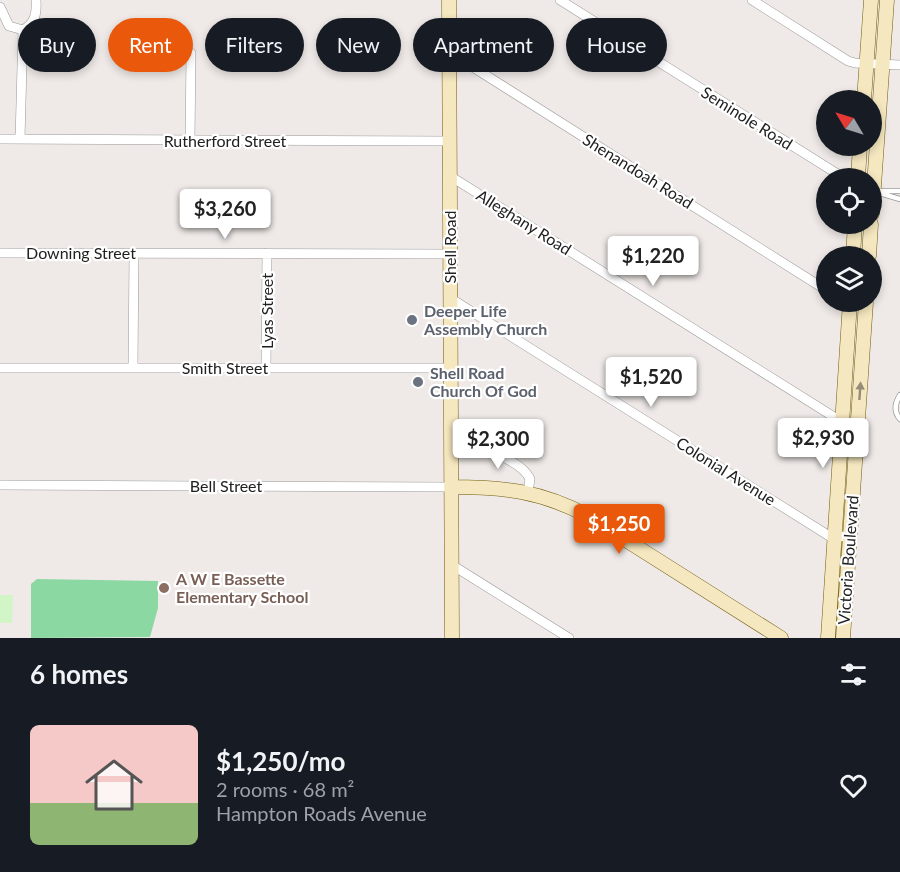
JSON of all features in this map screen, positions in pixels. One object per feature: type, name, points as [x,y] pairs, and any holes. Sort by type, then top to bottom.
[{"type":"main road","name":"Shell Road","points":[[449,0],[449,18]]},
{"type":"main road","points":[[865,90],[871,0]]},
{"type":"main road","points":[[874,168],[886,0]]},
{"type":"main road","name":"Shell Road","points":[[449,72],[452,638]]},
{"type":"main road","name":"Victoria Boulevard","points":[[828,638],[848,312]]},
{"type":"main road","name":"Victoria Boulevard","points":[[843,638],[865,312]]},
{"type":"main road","points":[[451,487],[501,488],[528,492],[560,502],[588,516],[781,638]]},
{"type":"street","points":[[34,18],[37,13],[36,0]]},
{"type":"street","name":"Seminole Road","points":[[560,0],[828,168]]},
{"type":"street","points":[[752,0],[848,61],[900,65]]},
{"type":"street","points":[[0,8],[9,26],[18,29]]},
{"type":"street","points":[[20,139],[22,72]]},
{"type":"street","points":[[190,140],[191,72]]},
{"type":"street","name":"Shenandoah Road","points":[[481,72],[816,284]]},
{"type":"street","name":"Rutherford Street","points":[[0,139],[449,141]]},
{"type":"street","name":"Alleghany Road","points":[[450,176],[842,422]]},
{"type":"street","name":"Downing Street","points":[[0,253],[450,254]]},
{"type":"street","points":[[133,368],[134,253]]},
{"type":"street","name":"Lyas Street","points":[[266,368],[267,254]]},
{"type":"street","name":"Colonial Avenue","points":[[450,298],[834,539]]},
{"type":"street","name":"Smith Street","points":[[0,368],[450,368]]},
{"type":"street","points":[[473,447],[497,454],[526,472],[531,479],[528,492]]},
{"type":"street","name":"Bell Street","points":[[0,485],[451,487]]},
{"type":"street","points":[[834,539],[850,534]]},
{"type":"street","points":[[452,565],[569,638]]},
{"type":"lane","points":[[882,191],[900,191]]},
{"type":"lane","points":[[882,194],[900,199]]},
{"type":"lane","points":[[900,395],[895,409],[900,419]]},
{"type":"green space","points":[[37,579],[158,581],[158,608],[150,637],[31,638],[31,584]]},
{"type":"green space","points":[[0,595],[13,595],[12,623],[0,623]]},
{"type":"place","name":"Deeper Life Assembly Church","points":[[412,320]]},
{"type":"place","name":"Shell Road Church Of God","points":[[418,382]]},
{"type":"place","name":"A W E Bassette Elementary School","points":[[164,588]]}]
